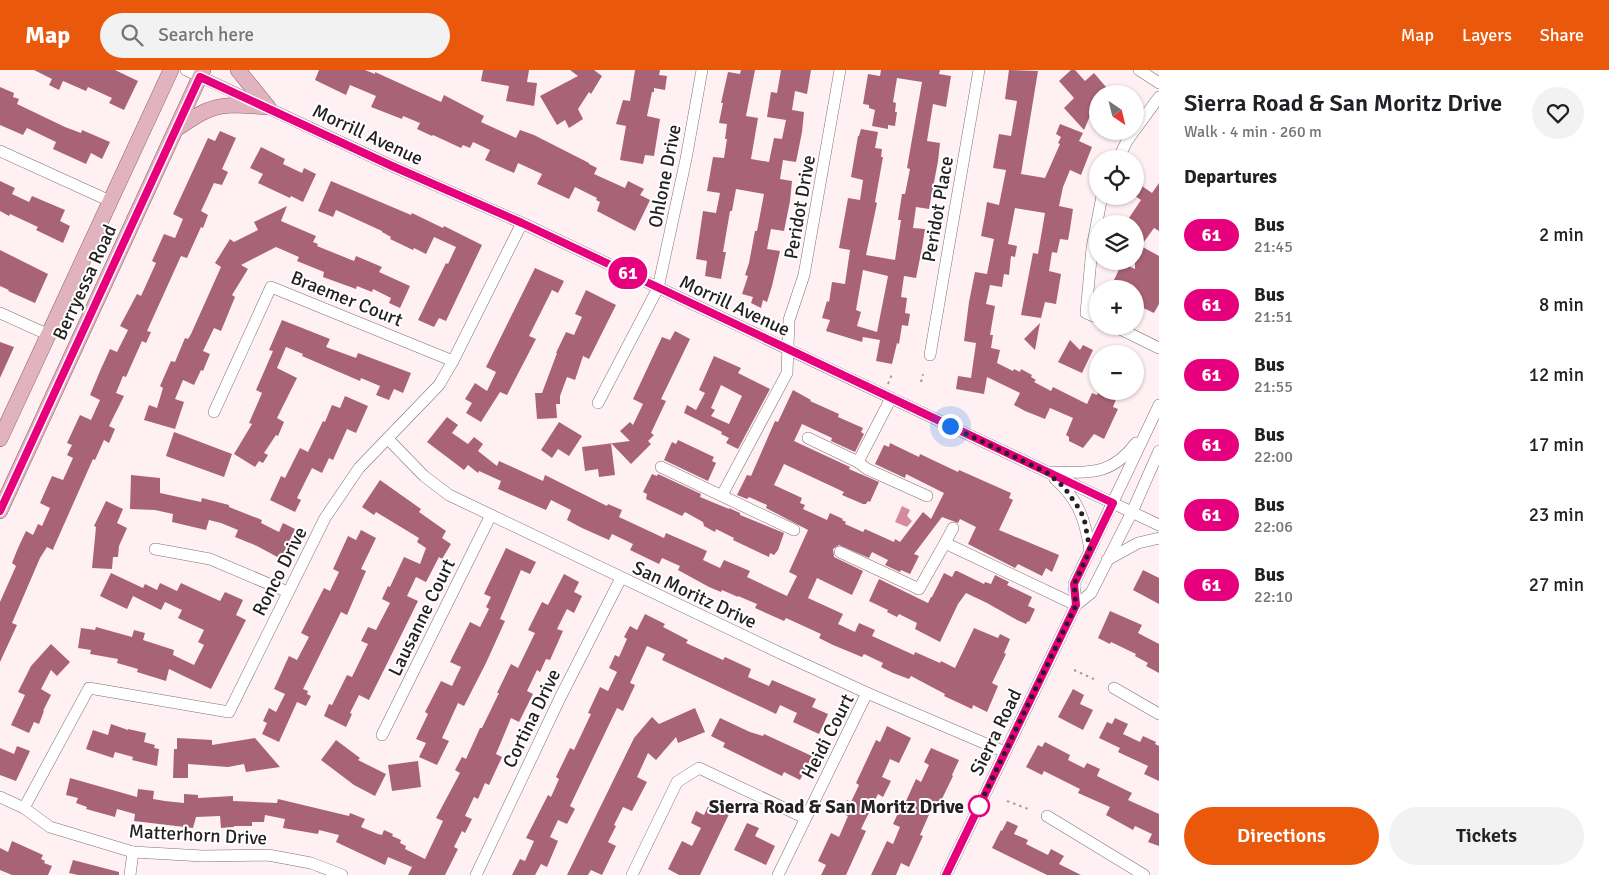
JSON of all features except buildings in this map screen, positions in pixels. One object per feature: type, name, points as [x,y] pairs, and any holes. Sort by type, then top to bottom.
[{"type":"main road","name":"Berryessa Road","points":[[0,440],[170,70]]},
{"type":"main road","points":[[238,70],[268,107]]},
{"type":"main road","name":"Berryessa Road","points":[[0,510],[202,73]]},
{"type":"main road","points":[[176,129],[208,110],[221,106],[268,107]]},
{"type":"street","name":"Morrill Avenue","points":[[186,70],[202,73],[268,107],[522,223],[1159,525]]},
{"type":"street","name":"Ohlone Drive","points":[[598,403],[658,288],[686,159],[702,70]]},
{"type":"street","name":"Peridot Drive","points":[[722,495],[787,373],[789,320],[804,275],[840,70]]},
{"type":"street","name":"Peridot Place","points":[[930,355],[979,70]]},
{"type":"street","points":[[1139,70],[1159,84]]},
{"type":"street","points":[[1144,117],[1159,97]]},
{"type":"street","points":[[0,151],[110,201]]},
{"type":"street","points":[[1089,280],[1092,248],[1100,205]]},
{"type":"street","name":"Ronco Drive","points":[[24,808],[89,688],[229,712],[325,518],[359,468],[439,385],[454,361],[522,223]]},
{"type":"street","points":[[1089,280],[1086,313],[1089,314]]},
{"type":"street","name":"Braemer Court","points":[[214,412],[271,286],[454,361]]},
{"type":"street","points":[[0,314],[49,335]]},
{"type":"street","points":[[1132,335],[1159,348]]},
{"type":"street","points":[[858,462],[892,398]]},
{"type":"street","name":"Sierra Road","points":[[1076,605],[1074,584],[1159,405]]},
{"type":"street","points":[[1046,472],[1085,472],[1107,469],[1127,455],[1149,427]]},
{"type":"street","points":[[808,438],[858,462],[867,469],[927,496]]},
{"type":"street","name":"San Moritz Drive","points":[[388,439],[424,476],[449,495],[867,693],[1005,752]]},
{"type":"street","points":[[1159,451],[1159,475]]},
{"type":"street","name":"Sierra Road","points":[[946,875],[1076,605],[1091,593],[1132,512],[1159,451]]},
{"type":"street","points":[[661,467],[794,530]]},
{"type":"street","points":[[1046,472],[1064,487],[1078,507],[1084,518],[1090,550]]},
{"type":"street","name":"Lausanne Court","points":[[382,735],[491,516]]},
{"type":"street","points":[[840,552],[919,589],[953,528]]},
{"type":"street","points":[[1107,560],[1138,543],[1159,538]]},
{"type":"street","points":[[945,543],[1076,605]]},
{"type":"street","points":[[155,549],[210,559],[288,592]]},
{"type":"street","name":"Cortina Drive","points":[[476,875],[560,698],[621,578]]},
{"type":"street","points":[[1114,688],[1159,714]]},
{"type":"street","name":"Heidi Court","points":[[778,875],[867,693]]},
{"type":"street","points":[[632,875],[677,782],[699,768],[805,818]]},
{"type":"street","name":"Matterhorn Drive","points":[[0,797],[24,808],[50,827],[133,852],[203,856],[268,855],[311,863],[342,875]]},
{"type":"street","points":[[1047,816],[1144,875]]},
{"type":"street","points":[[130,875],[133,852]]},
{"type":"path","points":[[921,382],[923,374]]},
{"type":"path","points":[[1074,670],[1096,680]]},
{"type":"path","points":[[1007,801],[1031,810]]},
{"type":"shaded area","points":[[902,506],[910,510],[907,516],[912,521],[907,527],[895,522]]},
{"type":"bus line","name":"61","points":[[0,511],[200,77],[392,166],[522,223],[1113,503],[1074,584],[1076,605],[946,875]]},
{"type":"place","name":"Sierra Road & San Moritz Drive","points":[[979,806]]},
{"type":"route","points":[[950,426],[1046,472],[1064,487],[1084,518],[1090,550],[1074,584],[1076,605],[979,806]]}]
